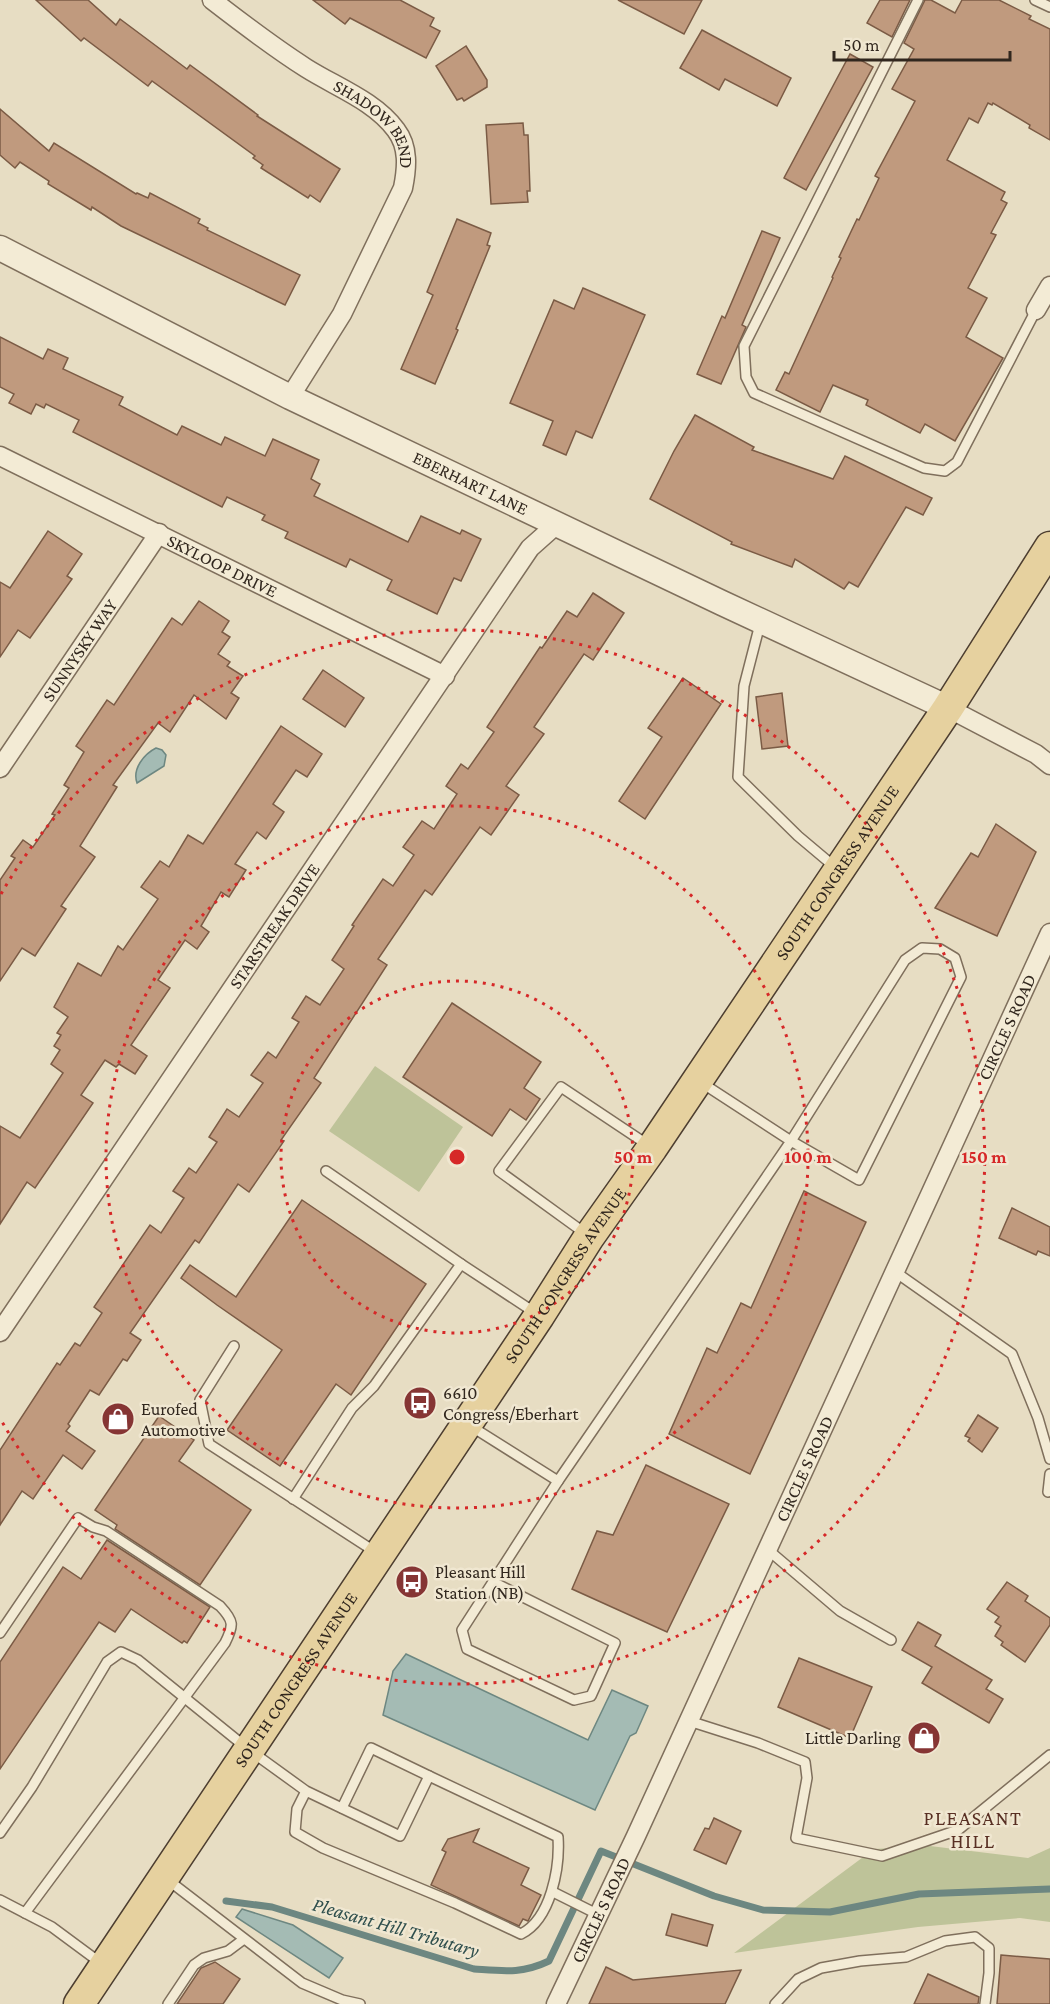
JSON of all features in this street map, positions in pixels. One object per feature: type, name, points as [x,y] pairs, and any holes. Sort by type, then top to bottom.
[{"type":"main road","name":"SOUTH CONGRESS AVENUE","points":[[79,2004],[590,1237],[948,708],[1050,546]]},
{"type":"street","name":"SHADOW BEND","points":[[212,0],[275,48],[368,104],[386,118],[398,132],[406,150],[403,188],[342,314],[290,397]]},
{"type":"street","name":"EBERHART LANE","points":[[0,248],[290,397],[948,708]]},
{"type":"street","points":[[1036,310],[1050,286]]},
{"type":"street","name":"SKYLOOP DRIVE","points":[[0,456],[445,676]]},
{"type":"street","name":"STARSTREAK DRIVE","points":[[0,1332],[530,548],[557,524]]},
{"type":"street","name":"SUNNYSKY WAY","points":[[0,768],[159,533]]},
{"type":"street","points":[[948,708],[1036,754],[1050,765]]},
{"type":"street","name":"CIRCLE S ROAD","points":[[556,2004],[598,1908],[636,1836],[1050,933]]},
{"type":"lane","points":[[918,0],[744,346],[746,378],[754,393],[924,468],[945,471],[957,462],[1036,310]]},
{"type":"lane","points":[[1035,0],[1050,7]]},
{"type":"lane","points":[[761,621],[744,686],[738,777],[798,836],[839,870]]},
{"type":"lane","points":[[493,1582],[615,1643],[591,1696],[574,1700],[466,1649],[462,1630],[558,1481],[791,1141],[905,960],[922,948],[940,949],[955,958],[961,977],[859,1180],[791,1141],[698,1080]]},
{"type":"lane","points":[[590,1237],[499,1171],[561,1087],[652,1148]]},
{"type":"lane","points":[[326,1171],[539,1316]]},
{"type":"lane","points":[[293,1499],[352,1408],[374,1386],[461,1264]]},
{"type":"lane","points":[[894,1271],[1012,1354],[1038,1418],[1050,1459]]},
{"type":"lane","points":[[234,1346],[200,1400],[209,1444],[379,1555]]},
{"type":"lane","points":[[467,1424],[558,1481]]},
{"type":"lane","points":[[1048,1492],[1050,1474]]},
{"type":"lane","points":[[0,1633],[78,1518],[105,1531],[220,1606],[230,1617],[232,1629],[225,1643],[185,1698],[25,1913]]},
{"type":"lane","points":[[767,1549],[840,1611],[891,1640]]},
{"type":"lane","points":[[0,1833],[32,1787],[108,1662],[121,1652],[138,1660],[248,1749],[306,1791],[400,1836],[429,1776]]},
{"type":"lane","points":[[689,1721],[758,1743],[804,1762],[807,1778],[796,1838],[882,1856],[958,1830],[1050,1755]]},
{"type":"lane","points":[[306,1791],[297,1809],[295,1832],[323,1848],[455,1903],[521,1934],[533,1928],[553,1892],[559,1856],[558,1837],[371,1748],[342,1808]]},
{"type":"lane","points":[[163,1877],[302,1983],[332,2001],[360,2004]]},
{"type":"lane","points":[[553,1892],[598,1908]]},
{"type":"lane","points":[[0,1900],[52,1927],[104,1966]]},
{"type":"lane","points":[[775,2004],[798,1979],[821,1968],[860,1961],[906,1957],[945,1941],[975,1937],[989,1948],[985,2004]]},
{"type":"lane","points":[[168,2004],[194,1965],[204,1958],[228,1951],[244,1939]]},
{"type":"green space","points":[[375,1066],[463,1127],[419,1192],[329,1131]]},
{"type":"green space","points":[[930,1846],[1028,1858],[1050,1848],[1050,1922],[1020,1918],[918,1927],[734,1953],[874,1849]]},
{"type":"water","points":[[156,748],[162,750],[166,755],[164,766],[137,783],[136,772],[140,762]]},
{"type":"water","points":[[406,1654],[588,1740],[612,1690],[648,1706],[636,1733],[630,1736],[595,1810],[383,1715],[393,1671]]},
{"type":"water","points":[[242,1909],[293,1925],[343,1958],[329,1978],[236,1917]]},
{"type":"building","points":[[36,0],[88,0],[116,25],[120,19],[187,69],[190,65],[257,116],[340,169],[320,202],[310,195],[308,198],[261,168],[263,165],[253,158],[255,156],[152,81],[148,86],[84,38],[81,41]]},
{"type":"building","points":[[313,0],[400,0],[434,18],[430,26],[440,31],[426,58],[350,18],[345,24]]},
{"type":"building","points":[[618,0],[702,0],[684,34]]},
{"type":"building","points":[[880,0],[910,0],[892,37],[867,23]]},
{"type":"building","points":[[925,0],[931,0],[955,13],[962,0],[999,0],[1031,16],[1029,19],[1050,29],[1050,140],[1029,128],[1030,125],[993,103],[992,105],[988,103],[978,123],[969,118],[947,160],[1005,192],[1001,200],[1007,203],[991,233],[996,235],[968,288],[987,298],[966,337],[1003,358],[955,441],[925,424],[920,433],[866,405],[868,400],[833,385],[820,412],[776,390],[785,372],[789,374],[833,278],[841,258],[839,257],[879,178],[875,176],[915,101],[892,89],[914,49],[904,43]]},
{"type":"building","points":[[702,30],[791,78],[777,106],[725,79],[719,90],[680,68]]},
{"type":"building","points":[[466,46],[487,80],[487,87],[464,101],[462,98],[457,100],[436,66]]},
{"type":"building","points":[[850,54],[873,67],[806,190],[784,178]]},
{"type":"building","points":[[0,109],[49,151],[54,143],[136,194],[148,198],[150,193],[200,219],[198,223],[208,228],[207,230],[300,275],[285,305],[121,226],[92,207],[91,210],[48,184],[49,181],[20,162],[15,168],[0,155]]},
{"type":"building","points":[[523,123],[524,135],[528,135],[530,191],[527,191],[528,202],[491,204],[486,125]]},
{"type":"building","points":[[457,219],[491,233],[487,245],[490,246],[435,384],[401,369],[433,295],[427,292]]},
{"type":"building","points":[[762,231],[780,238],[742,325],[746,327],[721,384],[697,374],[722,316],[725,318]]},
{"type":"building","points":[[583,288],[645,315],[592,438],[576,431],[566,455],[543,445],[553,421],[510,403],[554,300],[574,309]]},
{"type":"building","points":[[0,337],[43,359],[48,349],[68,358],[63,369],[123,397],[119,405],[177,435],[182,426],[221,445],[225,437],[265,456],[273,439],[319,460],[311,479],[320,484],[314,496],[408,542],[421,516],[460,534],[462,530],[481,539],[461,581],[454,578],[437,614],[387,590],[392,580],[350,559],[346,567],[285,538],[288,532],[262,520],[265,515],[227,497],[222,507],[73,432],[79,420],[46,404],[44,408],[36,404],[31,414],[9,403],[14,394],[0,387]]},
{"type":"building","points":[[695,415],[754,447],[752,450],[833,479],[845,456],[932,498],[923,515],[906,507],[858,587],[849,582],[844,589],[795,559],[792,567],[731,544],[732,542],[650,499]]},
{"type":"building","points":[[48,531],[82,554],[67,576],[72,579],[30,638],[18,630],[0,657],[0,582],[10,588]]},
{"type":"building","points":[[593,593],[624,613],[593,660],[584,654],[534,727],[544,734],[506,786],[519,795],[491,835],[480,827],[432,895],[425,890],[378,959],[387,965],[314,1078],[321,1083],[281,1140],[284,1141],[249,1192],[238,1184],[199,1243],[195,1240],[130,1333],[141,1340],[127,1361],[123,1359],[99,1395],[90,1390],[68,1424],[70,1426],[66,1431],[95,1451],[82,1469],[63,1455],[33,1499],[22,1491],[0,1525],[0,1450],[57,1363],[60,1365],[75,1343],[80,1346],[102,1313],[94,1307],[150,1225],[161,1233],[184,1198],[173,1191],[189,1168],[196,1173],[217,1142],[209,1137],[227,1109],[239,1117],[263,1083],[251,1075],[268,1052],[276,1058],[299,1022],[292,1018],[306,996],[320,1005],[344,969],[332,960],[354,926],[352,925],[383,879],[393,886],[414,855],[403,847],[422,821],[434,829],[457,794],[446,786],[461,764],[468,769],[494,732],[487,727],[540,647],[542,648],[567,611],[577,617]]},
{"type":"building","points":[[199,601],[229,621],[222,632],[230,637],[218,654],[230,662],[227,666],[243,676],[231,693],[239,698],[226,719],[194,695],[170,732],[158,723],[113,785],[117,787],[80,846],[95,857],[61,906],[66,909],[35,956],[22,948],[0,981],[0,880],[15,858],[11,856],[23,840],[33,847],[55,815],[52,814],[69,788],[64,785],[84,752],[76,746],[107,700],[114,705],[172,618],[182,625]]},
{"type":"building","points":[[323,670],[364,698],[345,727],[303,699]]},
{"type":"building","points":[[683,678],[721,704],[645,819],[619,801],[662,737],[648,728]]},
{"type":"building","points":[[782,693],[788,746],[762,749],[756,697]]},
{"type":"building","points":[[281,726],[322,754],[307,777],[296,770],[273,804],[284,812],[266,839],[257,832],[235,864],[246,870],[229,897],[221,892],[201,926],[209,932],[197,949],[185,940],[158,980],[170,988],[131,1045],[147,1056],[135,1074],[119,1064],[116,1067],[105,1060],[81,1095],[93,1103],[35,1188],[27,1182],[0,1224],[0,1126],[20,1138],[63,1073],[51,1064],[60,1050],[54,1046],[61,1035],[57,1033],[68,1017],[54,1007],[78,963],[101,976],[118,946],[123,950],[158,899],[141,887],[160,861],[169,867],[188,835],[203,844]]},
{"type":"building","points":[[996,824],[1036,852],[997,936],[935,908],[971,853],[978,857]]},
{"type":"building","points":[[452,1003],[541,1062],[524,1088],[540,1099],[526,1120],[510,1109],[492,1136],[403,1077]]},
{"type":"building","points":[[804,1191],[866,1222],[750,1474],[669,1434],[707,1348],[717,1353],[741,1303],[751,1308]]},
{"type":"building","points":[[302,1200],[426,1284],[351,1395],[336,1384],[280,1466],[227,1430],[282,1350],[181,1278],[190,1265],[236,1297]]},
{"type":"building","points":[[1012,1208],[1050,1227],[1050,1256],[1038,1251],[1036,1255],[999,1238]]},
{"type":"building","points":[[978,1415],[998,1428],[982,1452],[968,1441],[970,1438],[965,1436]]},
{"type":"building","points":[[159,1416],[194,1440],[179,1461],[251,1510],[200,1585],[115,1529],[117,1525],[95,1510]]},
{"type":"building","points":[[646,1465],[729,1504],[667,1632],[572,1589],[597,1531],[613,1535]]},
{"type":"building","points":[[107,1540],[210,1607],[187,1643],[184,1641],[182,1643],[131,1609],[115,1632],[99,1622],[0,1769],[0,1662],[63,1567],[81,1579]]},
{"type":"building","points":[[1007,1582],[1028,1596],[1025,1601],[1050,1618],[1050,1625],[1025,1662],[1001,1645],[1003,1642],[995,1636],[1001,1626],[995,1622],[999,1617],[987,1609]]},
{"type":"building","points":[[918,1622],[941,1635],[935,1646],[992,1680],[986,1689],[1003,1699],[989,1723],[922,1683],[932,1667],[902,1650]]},
{"type":"building","points":[[799,1658],[872,1687],[850,1738],[778,1707]]},
{"type":"building","points":[[714,1818],[741,1831],[726,1864],[694,1850],[705,1828],[709,1829]]},
{"type":"building","points":[[479,1829],[473,1842],[529,1868],[521,1885],[541,1895],[528,1921],[523,1919],[519,1926],[431,1885],[446,1852],[442,1850],[448,1839]]},
{"type":"building","points":[[672,1914],[713,1925],[707,1946],[666,1935]]},
{"type":"building","points":[[1001,1955],[1050,1959],[1050,2004],[997,2004]]},
{"type":"building","points":[[215,1962],[240,1979],[223,2004],[177,2004],[201,1968]]},
{"type":"building","points":[[606,1967],[633,1980],[741,1970],[725,2004],[589,2004]]},
{"type":"building","points":[[928,1974],[979,1997],[978,2004],[914,2004]]},
{"type":"waterway","name":"Pleasant Hill Tributary","points":[[226,1901],[272,1907],[474,1969],[503,1971],[521,1970],[549,1961],[601,1851],[714,1896],[763,1910],[830,1912],[919,1894],[1050,1889]]},
{"type":"place","name":"6610 Congress/Eberhart","points":[[420,1403]]},
{"type":"place","name":"Eurofed Automotive","points":[[118,1419]]},
{"type":"place","name":"Pleasant Hill Station (NB)","points":[[412,1582]]},
{"type":"place","name":"Little Darling","points":[[924,1738]]},
{"type":"district","name":"PLEASANT HILL","points":[[973,1830]]}]
